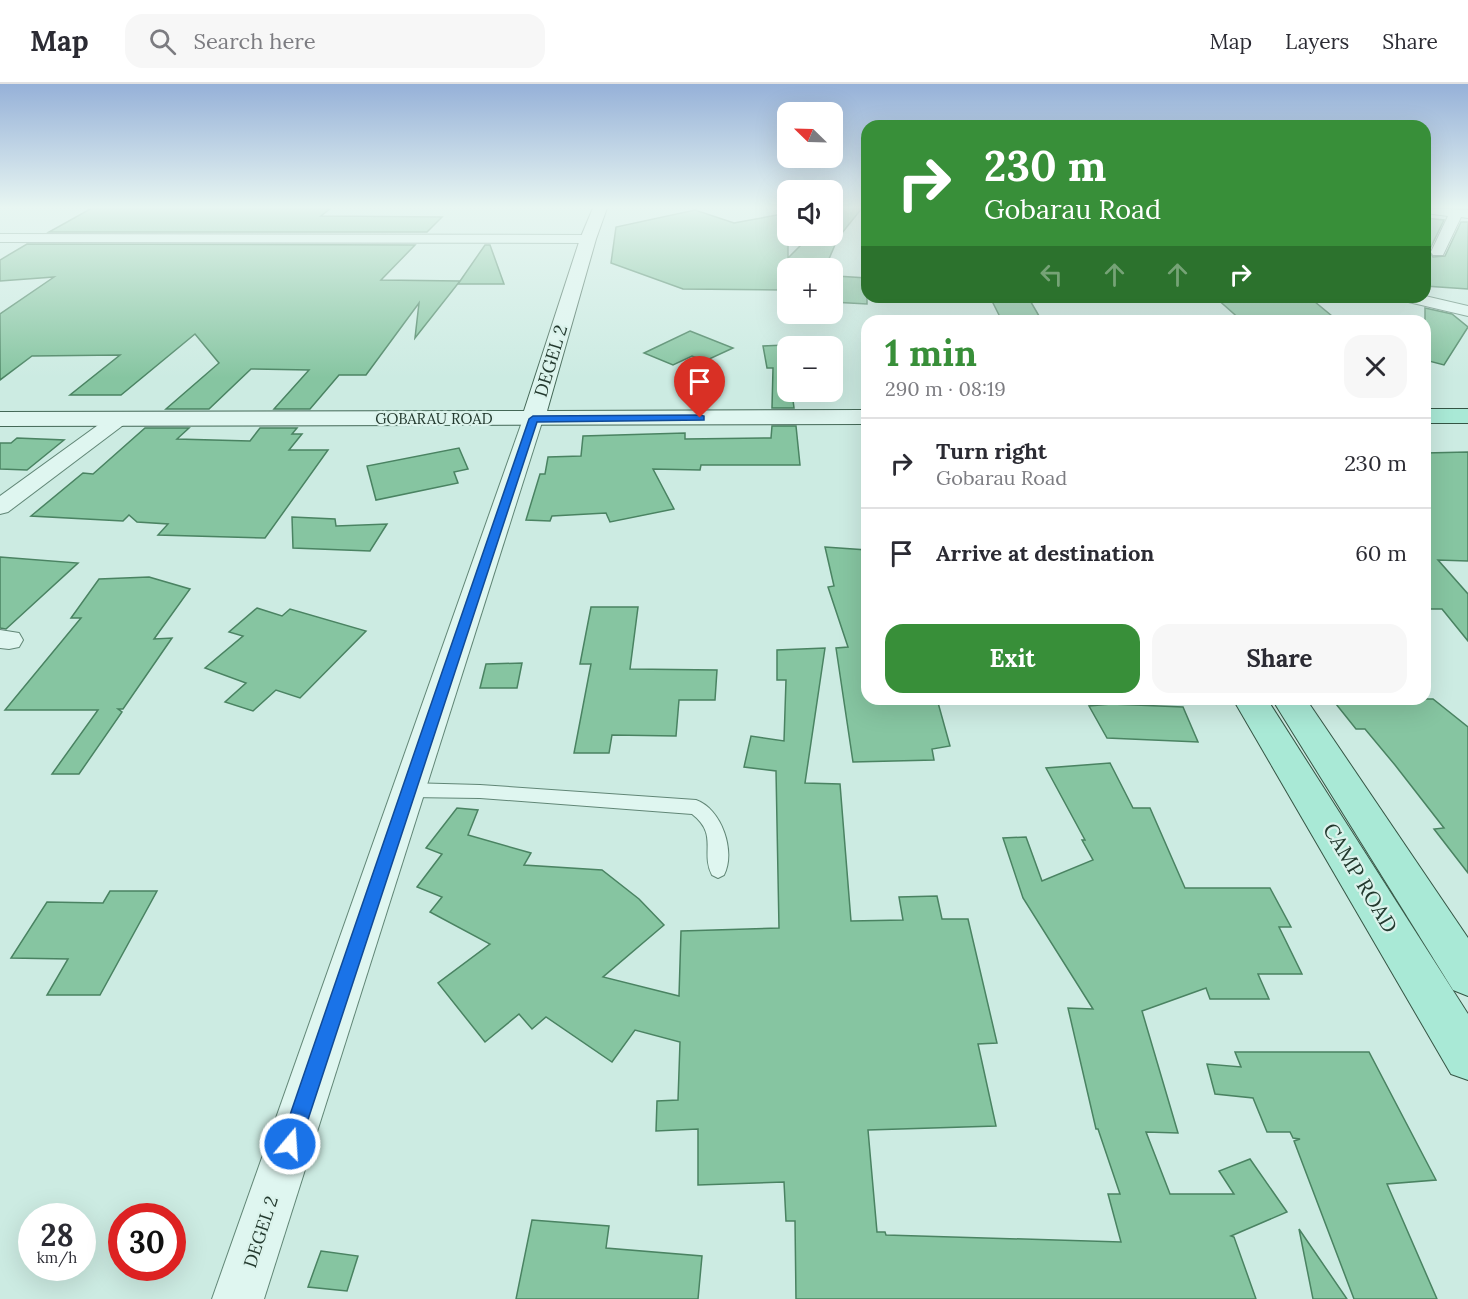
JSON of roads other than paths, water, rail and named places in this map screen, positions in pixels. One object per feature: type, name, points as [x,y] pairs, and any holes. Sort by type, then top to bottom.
[{"type":"main road","points":[[1431,416],[1468,416]]},
{"type":"main road","name":"CAMP ROAD","points":[[1254,705],[1468,1058]]},
{"type":"main road","name":"CAMP ROAD","points":[[1293,705],[1468,975]]},
{"type":"street","name":"DEGEL 2","points":[[238,1299],[533,419],[580,265]]},
{"type":"street","points":[[1431,303],[1468,311]]},
{"type":"street","name":"GOBARAU ROAD","points":[[0,419],[861,417]]},
{"type":"street","points":[[0,507],[119,418]]},
{"type":"lane","points":[[408,790],[457,790],[537,798],[696,807],[710,816],[717,828],[718,870]]}]
